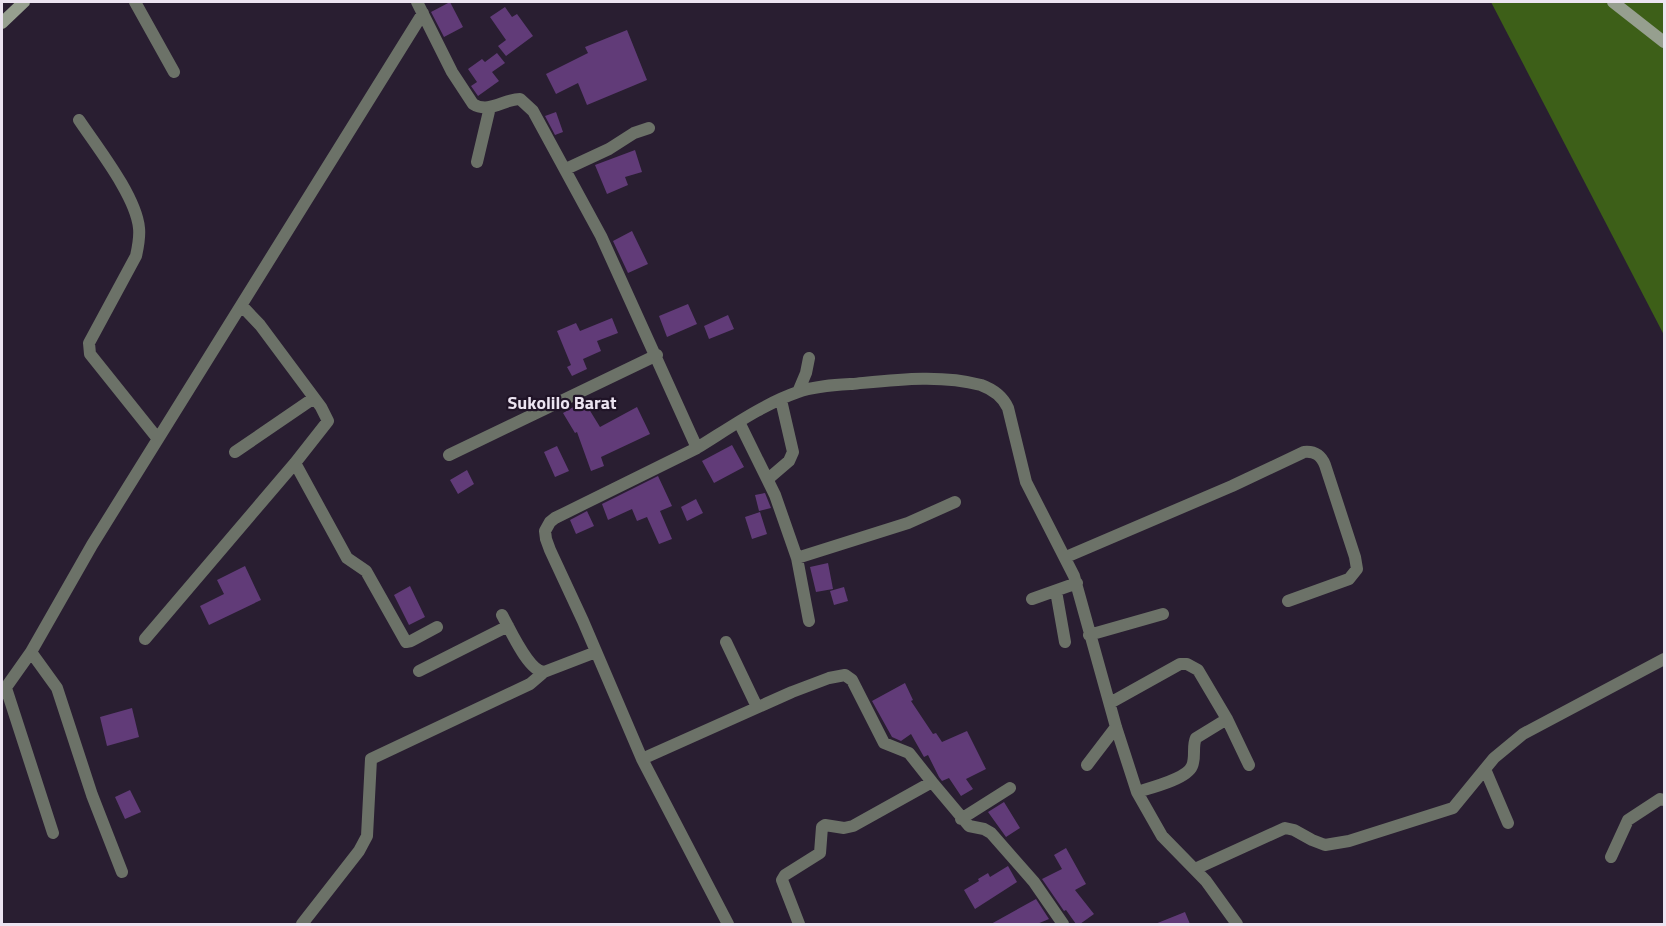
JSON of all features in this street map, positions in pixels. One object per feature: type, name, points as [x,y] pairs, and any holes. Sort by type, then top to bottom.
[{"type":"main road","points":[[2,23],[24,2]]},
{"type":"main road","points":[[1613,2],[1665,42]]},
{"type":"street","points":[[135,2],[174,72]]},
{"type":"street","points":[[420,7],[452,72],[473,104],[490,107],[514,99],[523,100],[533,111],[601,236],[657,355],[697,448]]},
{"type":"street","points":[[53,834],[4,690],[31,652],[92,545],[242,306],[420,7]]},
{"type":"street","points":[[477,162],[490,107]]},
{"type":"street","points":[[79,120],[131,201],[139,226],[136,256],[89,343],[90,354],[158,439]]},
{"type":"street","points":[[566,169],[609,150],[634,133],[649,128]]},
{"type":"street","points":[[145,639],[328,421],[314,398],[260,325],[242,306]]},
{"type":"street","points":[[449,455],[657,355]]},
{"type":"street","points":[[798,392],[809,358]]},
{"type":"street","points":[[728,924],[642,759],[550,550],[546,539],[547,526],[555,518],[697,448],[739,422],[798,392],[839,385],[917,379],[981,385],[996,393],[1008,408],[1022,470],[1029,490],[1066,556],[1077,583],[1089,634],[1137,792],[1158,830],[1206,880],[1237,924]]},
{"type":"street","points":[[235,452],[314,398]]},
{"type":"street","points":[[768,479],[789,461],[793,452],[781,400]]},
{"type":"street","points":[[739,422],[768,479],[797,558],[809,621]]},
{"type":"street","points":[[1066,556],[1213,494],[1304,452],[1314,452],[1320,456],[1325,465],[1357,569],[1349,579],[1288,601]]},
{"type":"street","points":[[295,463],[347,558],[366,572],[406,642],[437,627]]},
{"type":"street","points":[[797,558],[908,523],[955,502]]},
{"type":"street","points":[[1032,599],[1077,583]]},
{"type":"street","points":[[1056,591],[1065,642]]},
{"type":"street","points":[[1089,634],[1164,614]]},
{"type":"street","points":[[419,671],[505,620],[527,659],[539,672],[544,672]]},
{"type":"street","points":[[726,642],[758,707]]},
{"type":"street","points":[[31,652],[57,688],[92,795],[122,872]]},
{"type":"street","points":[[302,924],[359,851],[367,836],[371,759],[530,684],[544,672],[596,652]]},
{"type":"street","points":[[1195,869],[1286,828],[1325,845],[1349,841],[1453,808],[1485,769],[1509,745],[1531,729],[1665,659]]},
{"type":"street","points":[[1110,703],[1180,664],[1187,664],[1198,670],[1227,719],[1249,765]]},
{"type":"street","points":[[642,759],[829,678],[847,676],[852,680],[884,743],[909,753],[961,819],[972,828],[984,829],[991,833],[1034,882],[1063,924]]},
{"type":"street","points":[[1137,792],[1170,781],[1187,771],[1192,766],[1196,738],[1227,719]]},
{"type":"street","points":[[1087,765],[1116,727]]},
{"type":"street","points":[[1485,769],[1508,824]]},
{"type":"street","points":[[799,924],[782,880],[785,875],[820,853],[822,827],[825,825],[844,828],[853,826],[932,782]]},
{"type":"street","points":[[961,819],[1010,788]]},
{"type":"street","points":[[1611,857],[1630,817],[1660,799],[1665,800]]},
{"type":"green space","points":[[1491,2],[1664,2],[1664,335]]},
{"type":"building","points":[[450,2],[463,27],[444,37],[431,12]]},
{"type":"building","points":[[505,7],[512,17],[517,14],[533,36],[506,56],[498,46],[506,40],[490,17]]},
{"type":"building","points":[[627,30],[647,80],[587,105],[578,83],[556,94],[546,74],[588,53],[585,47]]},
{"type":"building","points":[[497,53],[505,63],[492,72],[499,81],[478,96],[471,86],[477,82],[468,69],[482,59],[485,62]]},
{"type":"building","points":[[556,112],[563,132],[555,135],[545,116]]},
{"type":"building","points":[[635,150],[642,172],[625,177],[628,185],[607,194],[595,165]]},
{"type":"building","points":[[632,231],[648,264],[628,273],[613,241]]},
{"type":"building","points":[[688,304],[697,324],[667,337],[659,316]]},
{"type":"building","points":[[728,315],[734,329],[709,339],[704,326]]},
{"type":"building","points":[[612,318],[618,333],[597,341],[601,351],[583,359],[587,369],[572,376],[567,367],[571,365],[557,331],[576,323],[580,331]]},
{"type":"building","points":[[584,401],[600,427],[637,407],[650,434],[601,457],[604,466],[591,471],[577,432],[575,433],[563,413]]},
{"type":"building","points":[[732,445],[744,467],[714,483],[702,461]]},
{"type":"building","points":[[557,446],[569,471],[555,477],[544,452]]},
{"type":"building","points":[[467,470],[474,484],[458,494],[450,480]]},
{"type":"building","points":[[658,476],[672,506],[660,511],[672,539],[659,544],[647,517],[637,521],[632,509],[608,520],[602,504]]},
{"type":"building","points":[[765,493],[771,508],[759,511],[755,495]]},
{"type":"building","points":[[696,499],[703,513],[687,521],[681,507]]},
{"type":"building","points":[[587,511],[594,526],[576,534],[570,520]]},
{"type":"building","points":[[760,512],[767,534],[752,539],[745,517]]},
{"type":"building","points":[[828,563],[833,589],[816,592],[810,567]]},
{"type":"building","points":[[245,566],[261,600],[209,625],[200,606],[224,594],[217,580]]},
{"type":"building","points":[[410,586],[425,617],[409,625],[394,595]]},
{"type":"building","points":[[844,587],[848,601],[834,605],[830,591]]},
{"type":"building","points":[[905,683],[913,700],[911,701],[933,734],[936,733],[942,742],[967,731],[986,769],[966,779],[973,789],[961,796],[949,778],[942,781],[928,755],[924,757],[911,734],[901,741],[892,737],[872,701]]},
{"type":"building","points":[[132,708],[139,737],[107,746],[100,717]]},
{"type":"building","points":[[130,790],[141,812],[125,819],[115,797]]},
{"type":"building","points":[[1004,802],[1020,828],[1006,837],[988,812]]},
{"type":"building","points":[[1066,848],[1086,884],[1075,890],[1094,914],[1080,924],[1076,924],[1066,910],[1064,911],[1042,879],[1062,869],[1054,855]]},
{"type":"building","points":[[1008,866],[1017,882],[975,909],[964,890],[988,873],[990,877]]},
{"type":"building","points":[[1036,899],[1049,919],[1037,924],[991,924]]},
{"type":"building","points":[[1185,912],[1190,924],[1155,924]]},
{"type":"district","name":"Sukolilo Barat","points":[[562,402]]}]
